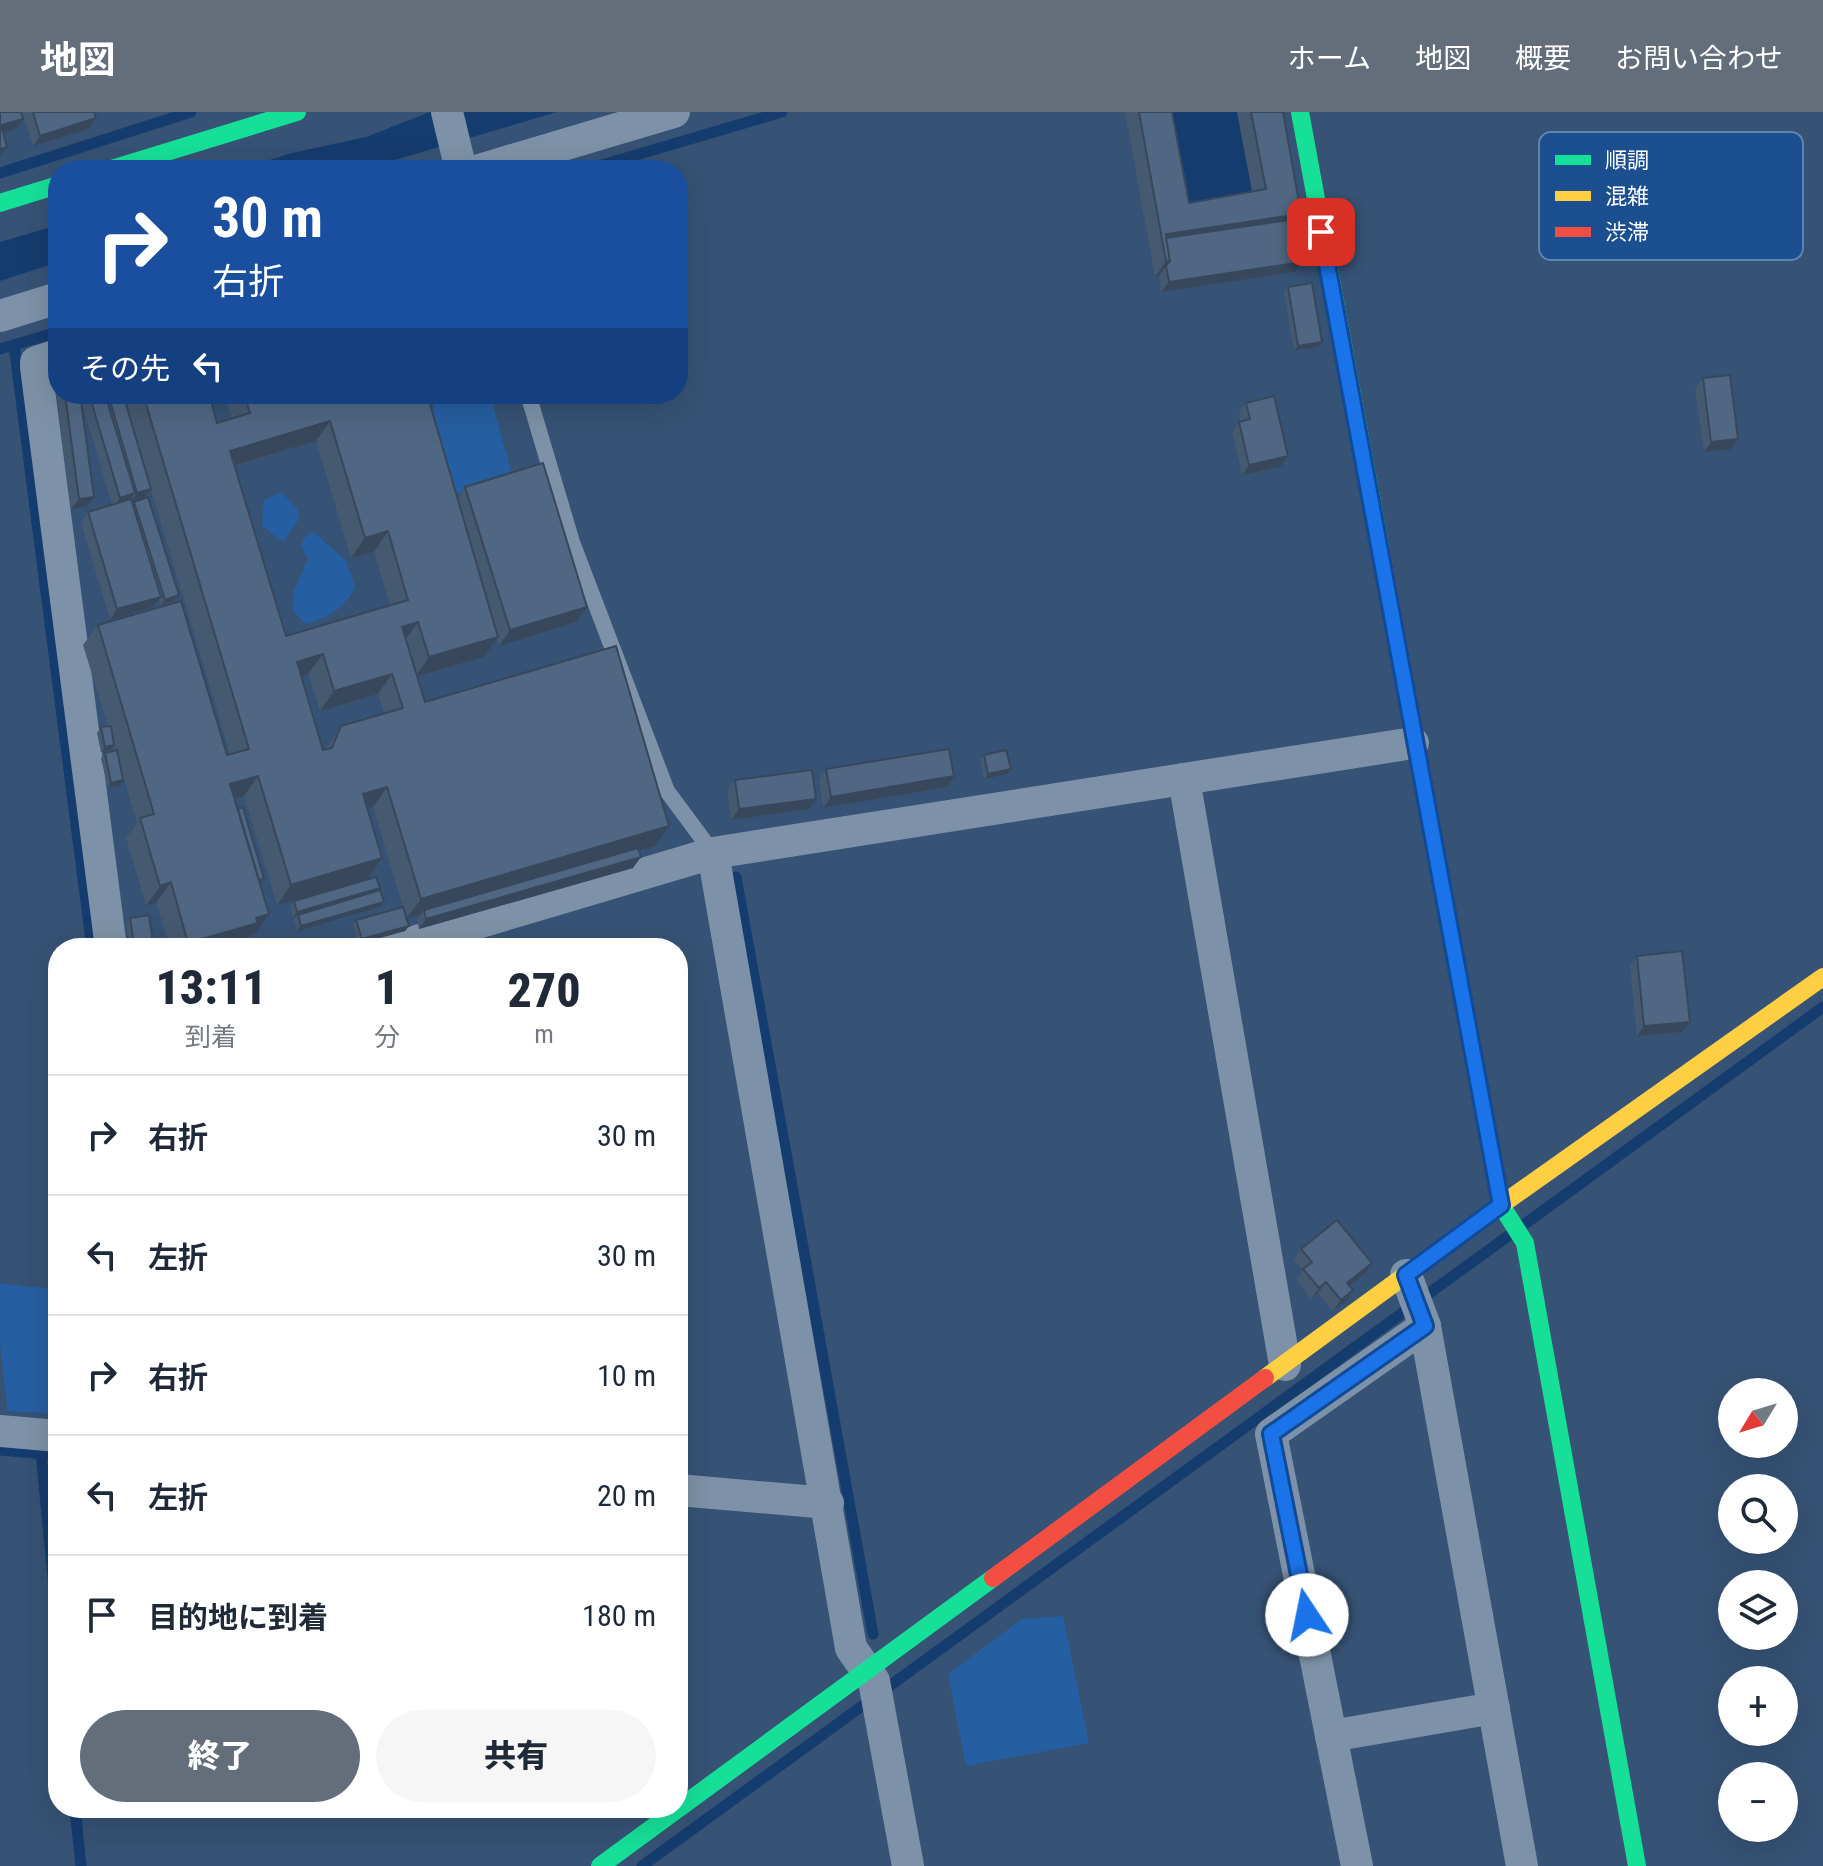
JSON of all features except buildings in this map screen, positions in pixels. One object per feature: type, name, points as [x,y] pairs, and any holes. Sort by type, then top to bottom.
[{"type":"street","points":[[141,160],[297,112]]},
{"type":"street","points":[[447,112],[459,160]]},
{"type":"street","points":[[513,160],[674,112]]},
{"type":"street","points":[[1300,112],[1413,743],[1501,1205],[1525,1243],[1637,1866]]},
{"type":"street","points":[[0,203],[48,188]]},
{"type":"street","points":[[0,316],[48,301]]},
{"type":"street","points":[[48,358],[36,362],[36,367],[110,938]]},
{"type":"street","points":[[427,938],[713,853],[1413,743]]},
{"type":"street","points":[[1184,779],[1285,1365]]},
{"type":"street","points":[[713,853],[851,1648],[874,1688],[908,1866]]},
{"type":"street","points":[[1357,1866],[1271,1434],[1416,1302],[1501,1205],[1823,977]]},
{"type":"street","points":[[688,1809],[874,1688],[1285,1365],[1416,1302]]},
{"type":"street","points":[[1416,1302],[1522,1866]]},
{"type":"street","points":[[0,1431],[48,1435]]},
{"type":"street","points":[[688,1491],[828,1503]]},
{"type":"street","points":[[1331,1736],[1494,1708]]},
{"type":"street","points":[[600,1866],[674,1818]]},
{"type":"lane","points":[[531,404],[572,542],[667,791],[713,853]]},
{"type":"shaded area","points":[[430,112],[557,112],[395,160],[269,160],[366,137]]},
{"type":"shaded area","points":[[1158,112],[1237,112],[1255,204],[1178,219]]},
{"type":"shaded area","points":[[48,228],[48,265],[0,281],[0,242]]},
{"type":"shaded area","points":[[434,404],[493,404],[513,478],[450,495],[426,411],[435,408]]},
{"type":"shaded area","points":[[281,492],[297,508],[299,519],[283,542],[262,526],[264,500]]},
{"type":"shaded area","points":[[314,532],[346,561],[355,587],[335,611],[306,624],[293,612],[294,591],[308,559],[301,546],[305,537]]},
{"type":"shaded area","points":[[0,1284],[48,1288],[48,1413],[8,1411],[0,1344]]},
{"type":"shaded area","points":[[1063,1616],[1089,1743],[966,1766],[948,1674],[1022,1619]]},
{"type":"waterway","points":[[0,173],[191,112]]},
{"type":"waterway","points":[[619,160],[782,112]]},
{"type":"waterway","points":[[0,349],[48,335]]},
{"type":"waterway","points":[[14,345],[91,938]]},
{"type":"waterway","points":[[736,877],[873,1634]]},
{"type":"waterway","points":[[1522,1226],[1823,1007]]},
{"type":"waterway","points":[[642,1866],[1508,1236]]},
{"type":"waterway","points":[[0,1450],[48,1454]]},
{"type":"waterway","points":[[41,1453],[48,1525]]},
{"type":"waterway","points":[[76,1818],[81,1866]]},
{"type":"traffic: fast","points":[[141,160],[297,112]]},
{"type":"traffic: fast","points":[[1300,112],[1381,551]]},
{"type":"traffic: fast","points":[[0,203],[48,188]]},
{"type":"traffic: fast","points":[[1488,1135],[1501,1205],[1525,1243],[1637,1866]]},
{"type":"traffic: fast","points":[[688,1802],[993,1578]]},
{"type":"traffic: fast","points":[[600,1866],[666,1818]]},
{"type":"traffic: slow","points":[[1265,1378],[1501,1205],[1823,977]]},
{"type":"traffic: jam","points":[[1381,551],[1488,1135]]},
{"type":"traffic: jam","points":[[993,1578],[1265,1378]]},
{"type":"route","points":[[1307,1615],[1271,1434],[1425,1326],[1406,1275],[1501,1205],[1413,743],[1321,232]]}]
